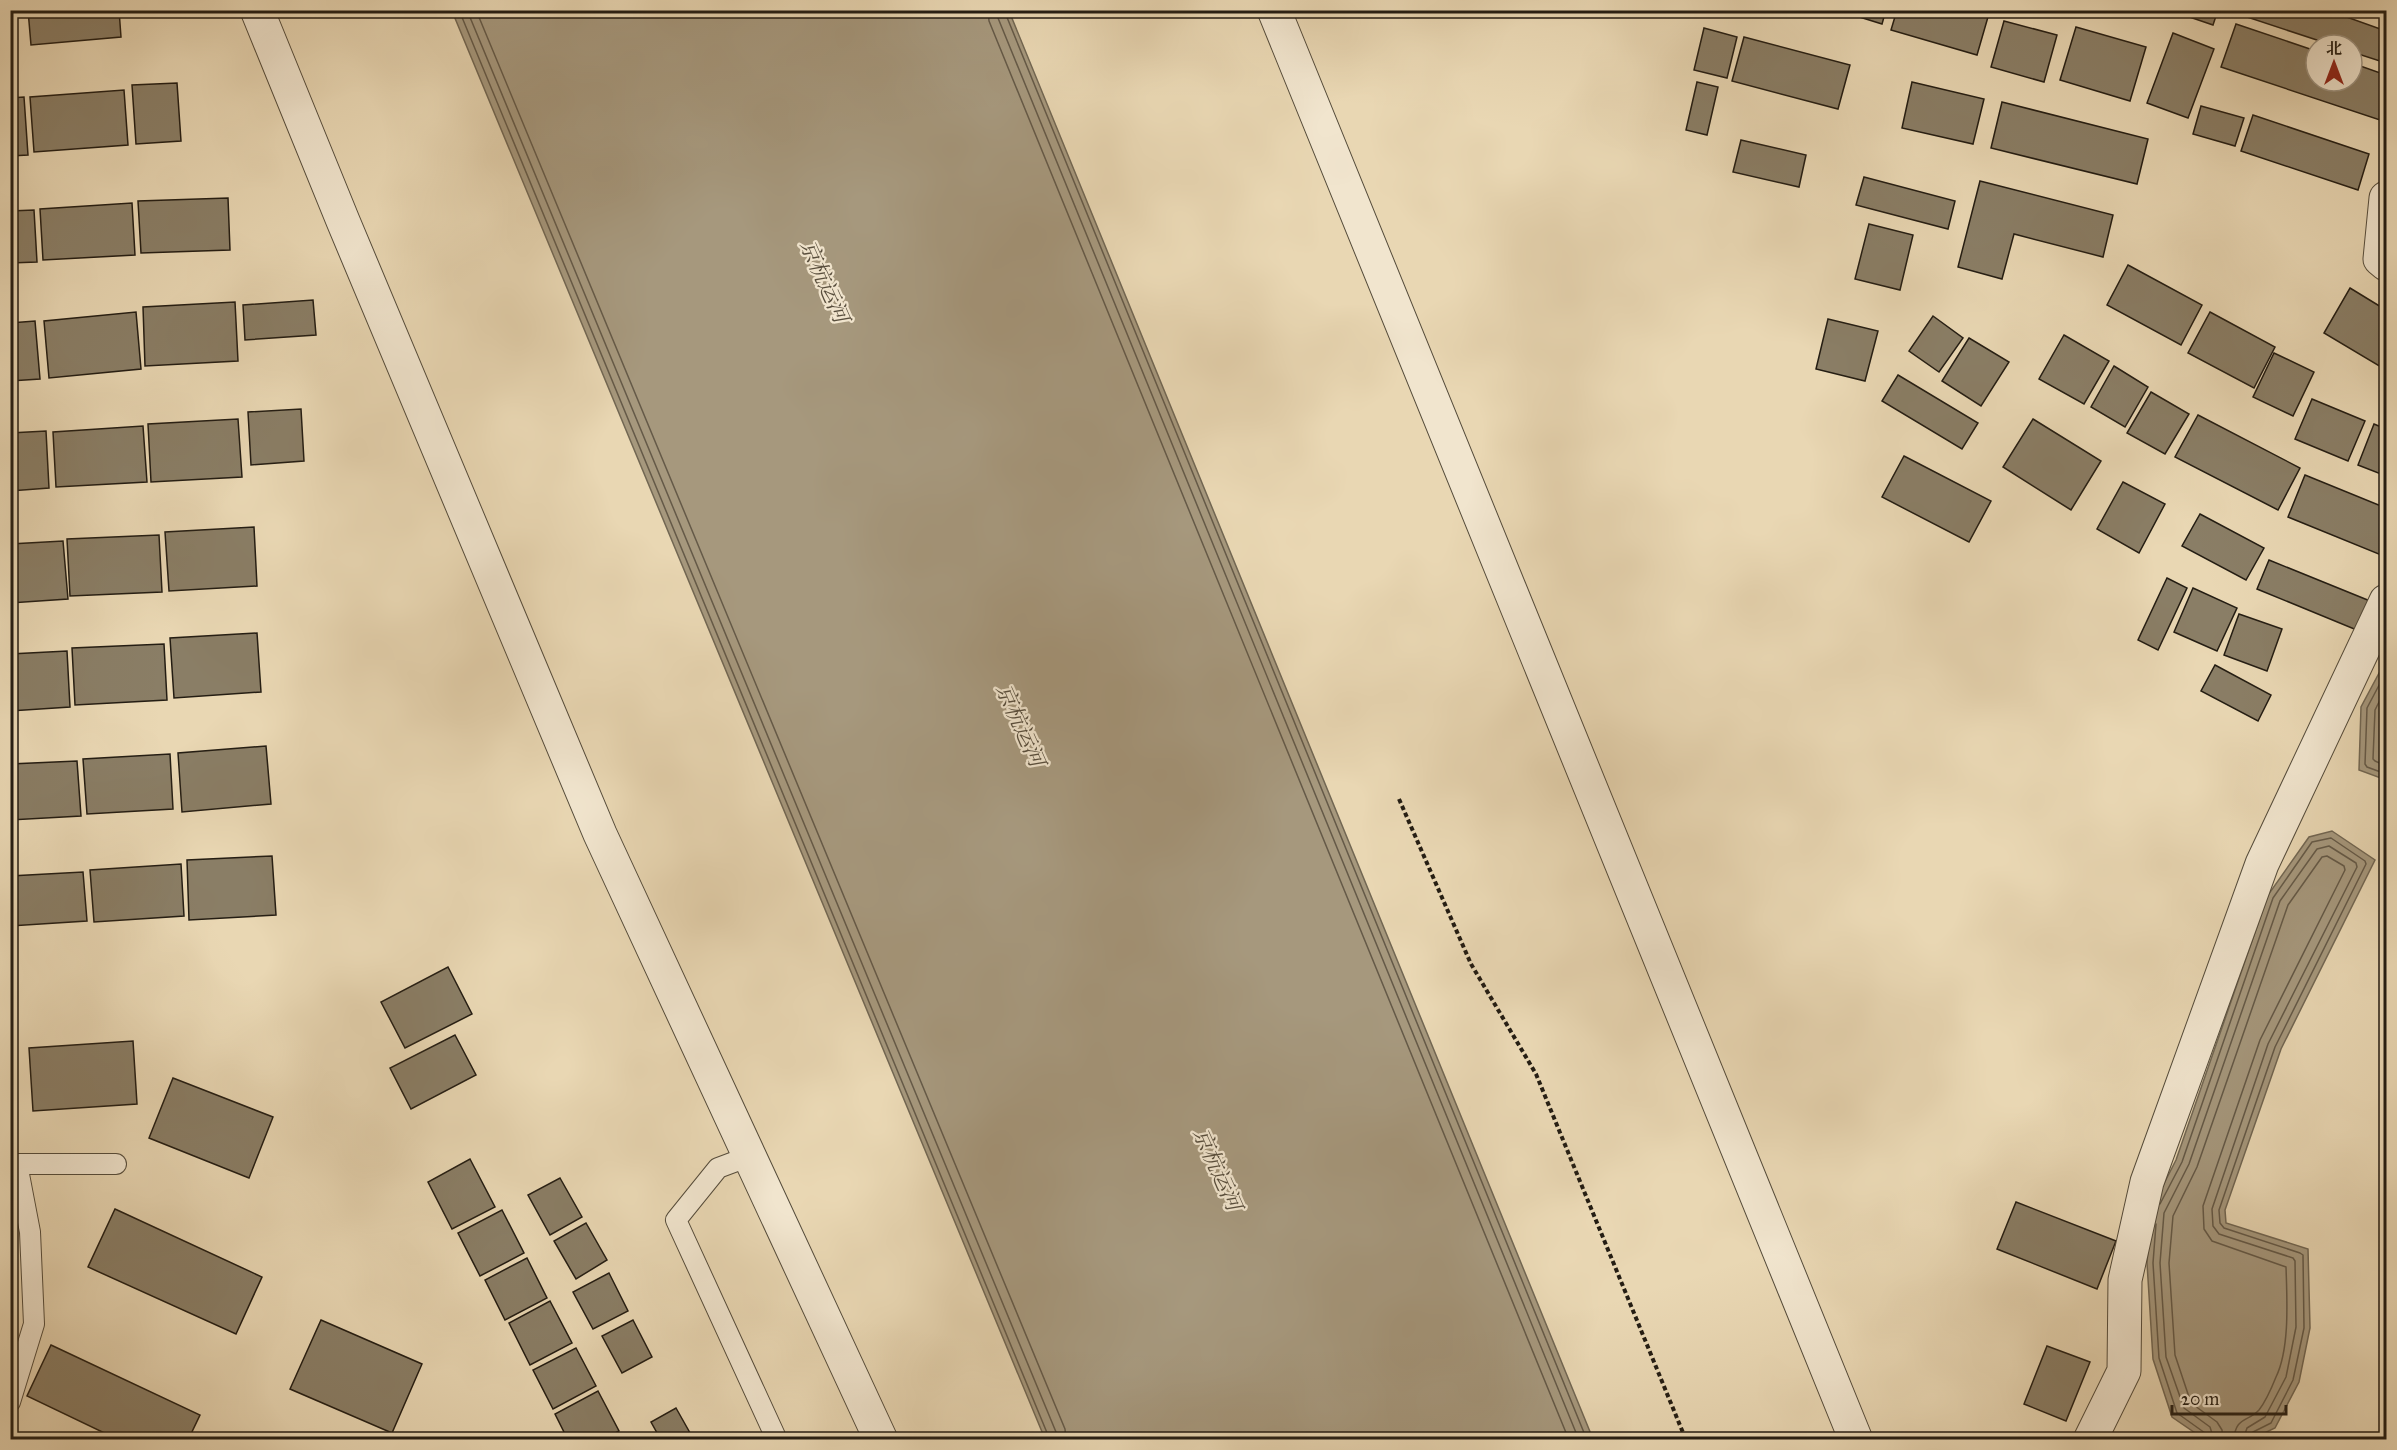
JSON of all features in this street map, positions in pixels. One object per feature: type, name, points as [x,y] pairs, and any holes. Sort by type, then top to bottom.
[{"type":"street","points":[[257,10],[347,232],[600,834],[881,1440]]},
{"type":"street","points":[[1274,10],[1856,1440]]},
{"type":"street","points":[[2386,198],[2380,258],[2386,264]]},
{"type":"street","points":[[2091,1440],[2124,1371],[2125,1280],[2147,1182],[2262,864],[2386,601]]},
{"type":"lane","points":[[750,1156],[718,1168],[676,1220],[777,1440]]},
{"type":"lane","points":[[10,1402],[34,1324],[30,1232],[14,1164],[116,1164]]},
{"type":"path","points":[[1399,799],[1472,964],[1536,1074],[1686,1440]]},
{"type":"water","name":"京杭运河","points":[[452,11],[1009,11],[1593,1439],[1045,1439]]},
{"type":"water","points":[[2386,660],[2386,780],[2359,770],[2361,707]]},
{"type":"water","points":[[2332,831],[2375,860],[2281,1049],[2225,1210],[2226,1223],[2308,1249],[2310,1328],[2299,1382],[2275,1428],[2252,1439],[2204,1439],[2172,1417],[2153,1359],[2147,1263],[2151,1209],[2176,1160],[2268,895],[2309,837]]},
{"type":"building","points":[[10,10],[13,10],[16,47],[10,47]]},
{"type":"building","points":[[28,10],[119,10],[121,37],[31,45]]},
{"type":"building","points":[[1837,10],[1886,10],[1882,24]]},
{"type":"building","points":[[1897,10],[1990,10],[1977,55],[1891,30]]},
{"type":"building","points":[[2169,10],[2218,10],[2213,25]]},
{"type":"building","points":[[2245,10],[2327,10],[2386,31],[2386,63],[2364,56],[2364,33],[2304,33],[2304,36],[2244,16]]},
{"type":"building","points":[[2004,21],[2057,35],[2044,82],[1991,67]]},
{"type":"building","points":[[2236,24],[2304,47],[2304,93],[2364,93],[2364,67],[2386,75],[2386,122],[2221,67]]},
{"type":"building","points":[[2076,27],[2146,47],[2130,101],[2060,80]]},
{"type":"building","points":[[1704,28],[1737,37],[1727,78],[1694,70]]},
{"type":"building","points":[[2173,33],[2214,49],[2188,118],[2147,103]]},
{"type":"building","points":[[1744,37],[1850,65],[1838,109],[1732,81]]},
{"type":"building","points":[[1697,82],[1718,87],[1707,135],[1686,130]]},
{"type":"building","points":[[1912,82],[1984,99],[1973,144],[1902,128]]},
{"type":"building","points":[[177,83],[181,141],[136,144],[132,85]]},
{"type":"building","points":[[124,90],[128,145],[34,152],[30,97]]},
{"type":"building","points":[[24,97],[28,155],[10,156],[10,98]]},
{"type":"building","points":[[2002,102],[2148,139],[2137,184],[1991,148]]},
{"type":"building","points":[[2201,106],[2244,118],[2235,146],[2193,134]]},
{"type":"building","points":[[2253,115],[2369,154],[2358,190],[2241,151]]},
{"type":"building","points":[[1741,140],[1806,155],[1799,187],[1733,172]]},
{"type":"building","points":[[1864,177],[1955,201],[1948,229],[1856,205]]},
{"type":"building","points":[[1980,181],[2113,215],[2103,257],[2014,234],[2002,279],[1958,267]]},
{"type":"building","points":[[228,198],[230,250],[141,253],[138,201]]},
{"type":"building","points":[[132,203],[135,255],[43,260],[40,209]]},
{"type":"building","points":[[34,210],[37,262],[10,263],[10,211]]},
{"type":"building","points":[[1869,224],[1913,235],[1900,290],[1855,279]]},
{"type":"building","points":[[2128,265],[2202,305],[2181,345],[2107,305]]},
{"type":"building","points":[[2350,288],[2386,310],[2386,370],[2324,333]]},
{"type":"building","points":[[313,300],[316,335],[245,340],[243,305]]},
{"type":"building","points":[[235,302],[238,361],[145,366],[143,307]]},
{"type":"building","points":[[136,312],[141,369],[49,378],[44,321]]},
{"type":"building","points":[[2210,312],[2275,347],[2254,388],[2188,353]]},
{"type":"building","points":[[1933,316],[1963,338],[1939,372],[1909,351]]},
{"type":"building","points":[[1828,319],[1878,331],[1865,381],[1816,369]]},
{"type":"building","points":[[35,321],[40,379],[10,381],[10,323]]},
{"type":"building","points":[[2064,335],[2109,361],[2084,404],[2039,379]]},
{"type":"building","points":[[1969,338],[2009,362],[1981,406],[1942,381]]},
{"type":"building","points":[[2274,353],[2314,372],[2293,416],[2253,397]]},
{"type":"building","points":[[2114,366],[2148,387],[2125,427],[2091,407]]},
{"type":"building","points":[[1898,375],[1978,423],[1962,449],[1882,401]]},
{"type":"building","points":[[2151,392],[2189,414],[2165,454],[2127,433]]},
{"type":"building","points":[[2312,399],[2365,421],[2348,461],[2295,439]]},
{"type":"building","points":[[301,409],[304,461],[251,465],[248,412]]},
{"type":"building","points":[[2198,415],[2300,468],[2278,510],[2175,457]]},
{"type":"building","points":[[238,419],[242,477],[151,482],[148,424]]},
{"type":"building","points":[[2033,419],[2101,461],[2071,510],[2003,467]]},
{"type":"building","points":[[2374,424],[2386,429],[2386,476],[2358,465]]},
{"type":"building","points":[[143,426],[147,482],[56,487],[53,432]]},
{"type":"building","points":[[46,431],[49,488],[10,491],[10,433]]},
{"type":"building","points":[[1904,456],[1991,501],[1969,542],[1882,497]]},
{"type":"building","points":[[2305,475],[2386,508],[2386,557],[2288,517]]},
{"type":"building","points":[[2123,482],[2165,504],[2139,553],[2097,529]]},
{"type":"building","points":[[2200,514],[2264,548],[2246,580],[2182,546]]},
{"type":"building","points":[[254,527],[257,586],[169,591],[165,532]]},
{"type":"building","points":[[159,535],[162,592],[70,596],[67,539]]},
{"type":"building","points":[[63,541],[68,599],[10,603],[10,544]]},
{"type":"building","points":[[2269,560],[2375,603],[2364,633],[2257,589]]},
{"type":"building","points":[[2167,578],[2187,588],[2158,650],[2138,640]]},
{"type":"building","points":[[2193,588],[2237,608],[2217,651],[2174,632]]},
{"type":"building","points":[[2239,614],[2282,629],[2267,671],[2224,655]]},
{"type":"building","points":[[257,633],[261,692],[174,698],[170,638]]},
{"type":"building","points":[[164,644],[167,700],[75,705],[72,648]]},
{"type":"building","points":[[67,651],[70,707],[10,711],[10,654]]},
{"type":"building","points":[[2215,665],[2271,695],[2258,721],[2201,691]]},
{"type":"building","points":[[266,746],[271,804],[182,812],[178,753]]},
{"type":"building","points":[[170,754],[173,809],[87,814],[83,759]]},
{"type":"building","points":[[77,761],[81,816],[10,820],[10,764]]},
{"type":"building","points":[[272,856],[276,915],[189,920],[187,860]]},
{"type":"building","points":[[181,864],[184,916],[94,922],[90,870]]},
{"type":"building","points":[[83,872],[87,921],[10,926],[10,876]]},
{"type":"building","points":[[448,967],[472,1014],[405,1048],[381,1002]]},
{"type":"building","points":[[455,1035],[476,1075],[411,1109],[390,1068]]},
{"type":"building","points":[[133,1041],[137,1104],[33,1111],[29,1048]]},
{"type":"building","points":[[173,1078],[273,1117],[249,1178],[149,1138]]},
{"type":"building","points":[[470,1159],[495,1207],[452,1229],[428,1182]]},
{"type":"building","points":[[560,1178],[582,1217],[550,1235],[528,1195]]},
{"type":"building","points":[[2016,1202],[2116,1241],[2097,1289],[1997,1249]]},
{"type":"building","points":[[115,1209],[262,1277],[236,1334],[88,1267]]},
{"type":"building","points":[[502,1210],[524,1253],[480,1276],[458,1233]]},
{"type":"building","points":[[586,1223],[607,1260],[576,1279],[554,1241]]},
{"type":"building","points":[[527,1258],[547,1298],[505,1320],[485,1280]]},
{"type":"building","points":[[609,1273],[628,1311],[593,1329],[573,1292]]},
{"type":"building","points":[[550,1301],[572,1343],[530,1365],[509,1323]]},
{"type":"building","points":[[321,1320],[422,1364],[392,1433],[290,1389]]},
{"type":"building","points":[[633,1320],[652,1357],[622,1373],[602,1336]]},
{"type":"building","points":[[51,1345],[200,1415],[188,1440],[119,1440],[27,1396]]},
{"type":"building","points":[[2047,1346],[2090,1362],[2066,1421],[2024,1404]]},
{"type":"building","points":[[576,1348],[596,1386],[553,1409],[533,1370]]},
{"type":"building","points":[[598,1391],[619,1431],[602,1440],[568,1440],[555,1414]]},
{"type":"building","points":[[676,1408],[694,1440],[661,1440],[651,1422]]}]
